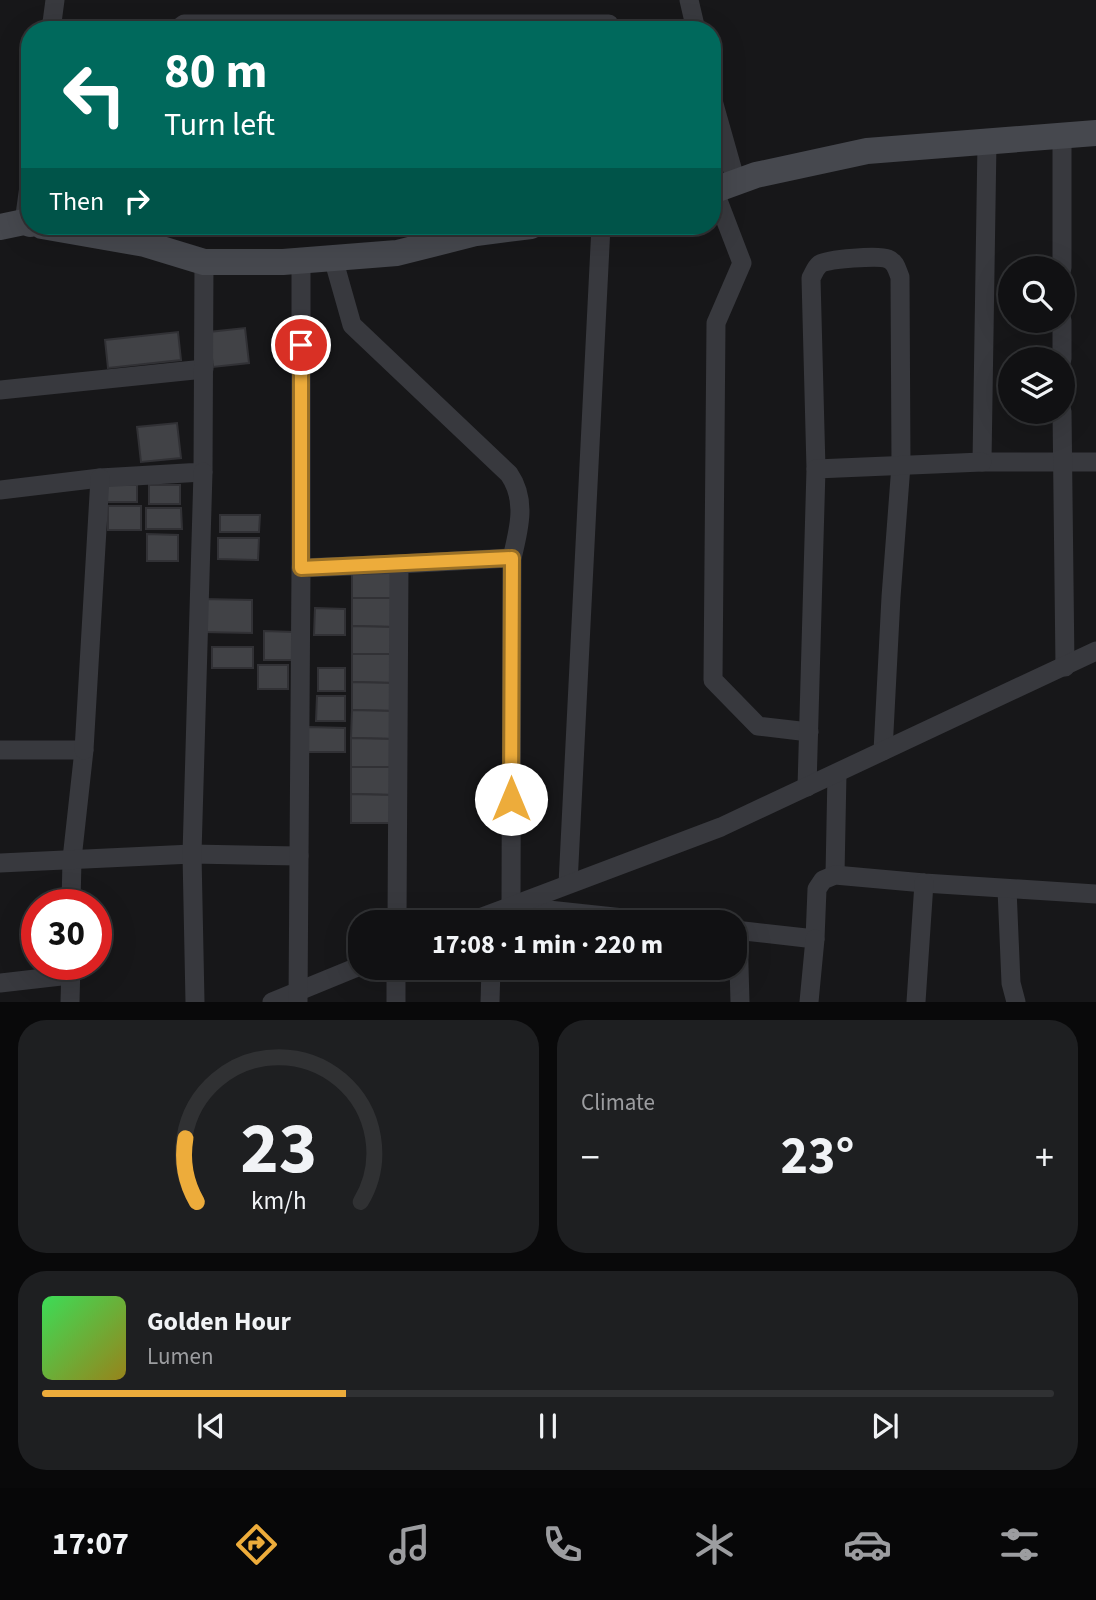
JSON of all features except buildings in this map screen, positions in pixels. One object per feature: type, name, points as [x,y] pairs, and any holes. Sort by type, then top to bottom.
[{"type":"main road","points":[[721,188],[756,175],[867,151],[1096,133]]},
{"type":"main road","points":[[146,235],[204,262],[301,261],[397,253],[468,235]]},
{"type":"street","points":[[52,21],[55,0]]},
{"type":"street","points":[[689,0],[693,21]]},
{"type":"street","points":[[1062,136],[1062,256]]},
{"type":"street","points":[[982,461],[987,142]]},
{"type":"street","points":[[721,188],[742,263],[716,323],[713,680],[758,726],[808,733]]},
{"type":"street","points":[[568,884],[601,235]]},
{"type":"street","points":[[333,258],[352,325],[509,474],[516,485],[521,505],[512,558],[499,910]]},
{"type":"street","points":[[807,787],[817,469],[811,278],[816,268],[833,259],[888,258],[896,264],[900,277],[901,465],[883,751]]},
{"type":"street","points":[[298,996],[301,261]]},
{"type":"street","points":[[195,1002],[192,854],[203,472],[204,262]]},
{"type":"street","points":[[0,390],[204,369]]},
{"type":"street","points":[[1062,424],[1065,667]]},
{"type":"street","points":[[817,469],[982,461],[1096,462]]},
{"type":"street","points":[[0,490],[100,478],[203,472]]},
{"type":"street","points":[[71,889],[84,750],[100,478]]},
{"type":"street","points":[[301,568],[512,558]]},
{"type":"street","points":[[397,910],[399,564]]},
{"type":"street","points":[[508,910],[568,884],[721,827],[1096,651]]},
{"type":"street","points":[[0,750],[84,750]]},
{"type":"street","points":[[835,875],[837,773]]},
{"type":"street","points":[[0,863],[192,854],[299,856]]},
{"type":"street","points":[[809,1002],[817,889],[823,880],[835,875],[1096,894]]},
{"type":"street","points":[[916,1002],[924,883]]},
{"type":"street","points":[[1007,889],[1011,983],[1016,1002]]},
{"type":"street","points":[[747,931],[815,939]]},
{"type":"street","points":[[272,1002],[298,996],[348,972]]},
{"type":"street","points":[[0,983],[21,979]]},
{"type":"street","points":[[70,1002],[71,980]]},
{"type":"street","points":[[396,980],[396,1002]]},
{"type":"street","points":[[490,1002],[491,980]]},
{"type":"street","points":[[739,980],[740,1002]]},
{"type":"route","points":[[301,345],[301,568],[512,558],[511,799]]}]
